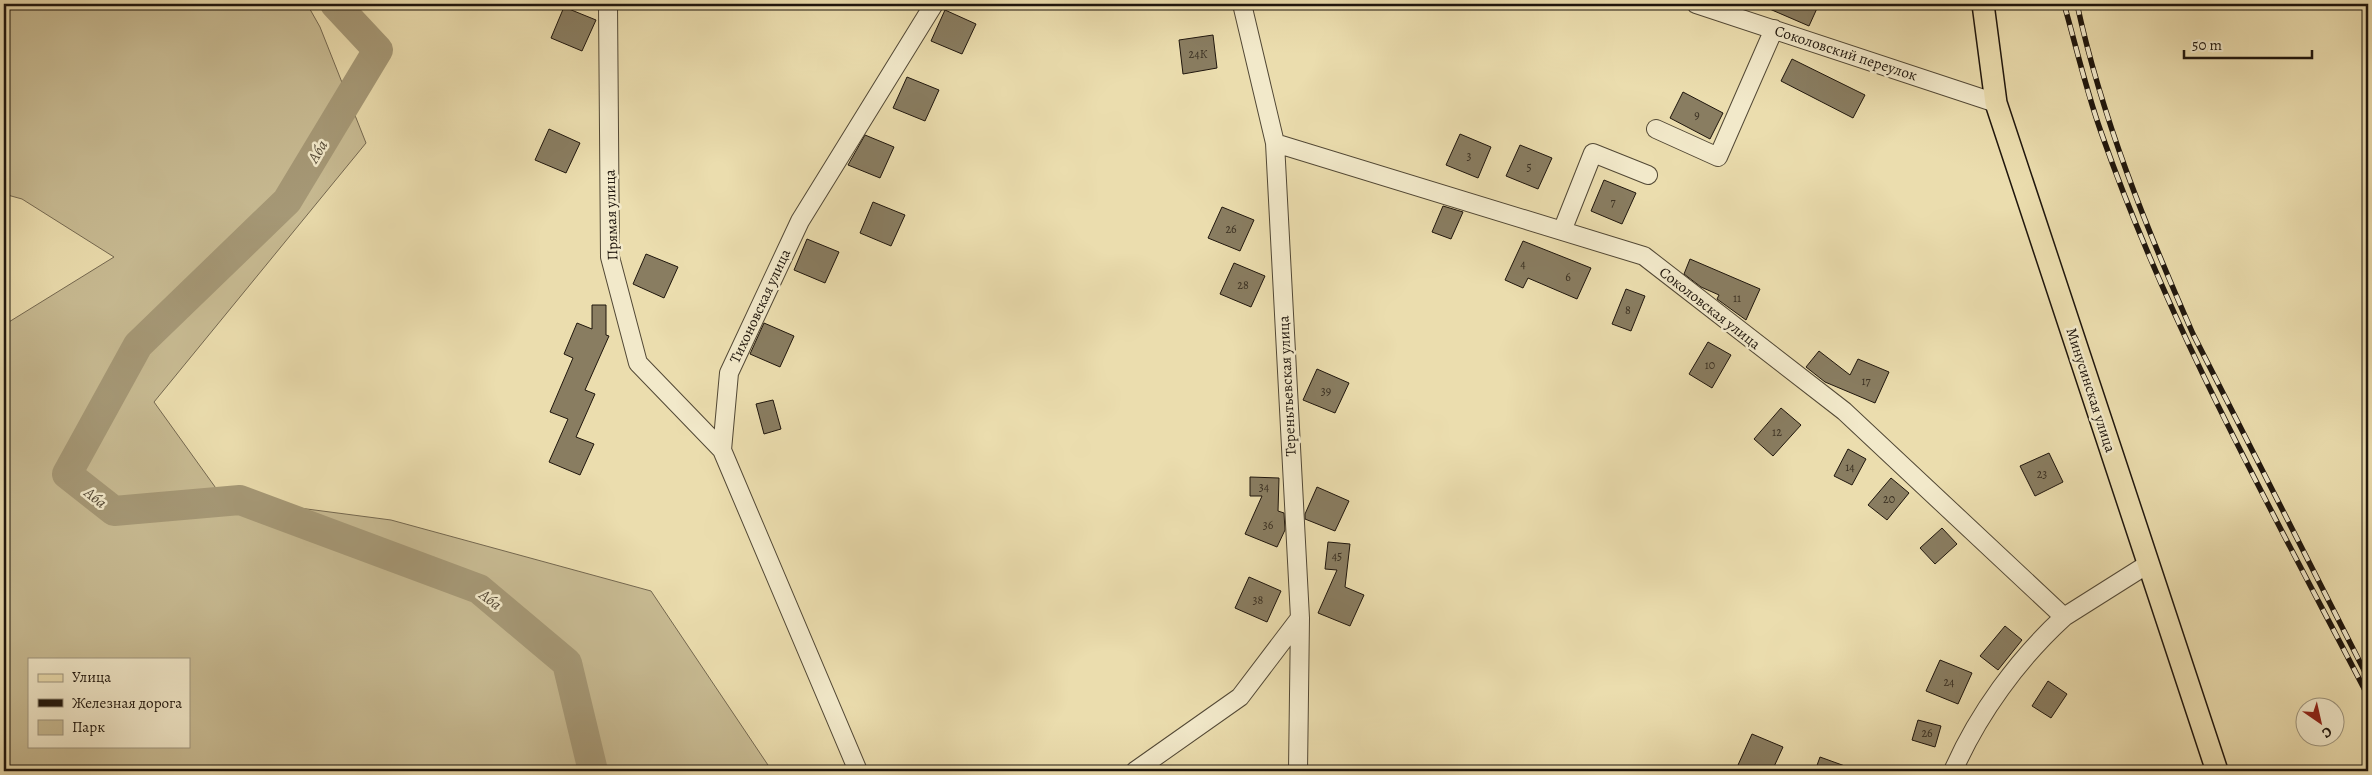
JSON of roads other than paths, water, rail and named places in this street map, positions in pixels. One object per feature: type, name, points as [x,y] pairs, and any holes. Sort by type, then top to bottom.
[{"type":"main road","name":"Минусинская улица","points":[[1982,4],[1996,103],[2217,771]]},
{"type":"street","name":"Прямая улица","points":[[608,4],[610,257],[638,363],[722,450]]},
{"type":"street","name":"Тихоновская улица","points":[[858,771],[722,450],[729,373],[800,221],[934,4]]},
{"type":"street","name":"Тереньтьевская улица","points":[[1242,4],[1275,143],[1300,618],[1298,771]]},
{"type":"street","name":"Соколовский переулок","points":[[1696,4],[1996,103]]},
{"type":"street","points":[[1656,129],[1718,157],[1774,29]]},
{"type":"street","name":"Соколовская улица","points":[[1275,143],[1644,256],[1844,411],[2064,617]]},
{"type":"street","points":[[1562,231],[1593,153],[1648,175]]},
{"type":"street","points":[[1953,771],[1966,744],[1996,696],[2042,637],[2064,617],[2148,564]]},
{"type":"street","points":[[1135,771],[1240,697],[1300,618]]},
{"type":"waterway","name":"Аба","points":[[335,4],[378,50],[287,201],[138,345],[67,474],[114,511],[240,500],[479,589],[567,663],[593,771]]},
{"type":"railway","points":[[2064,4],[2101,132],[2128,205],[2158,277],[2224,418],[2368,696]]},
{"type":"railway","points":[[2077,4],[2087,47],[2112,131],[2142,213],[2193,334],[2368,678]]}]
